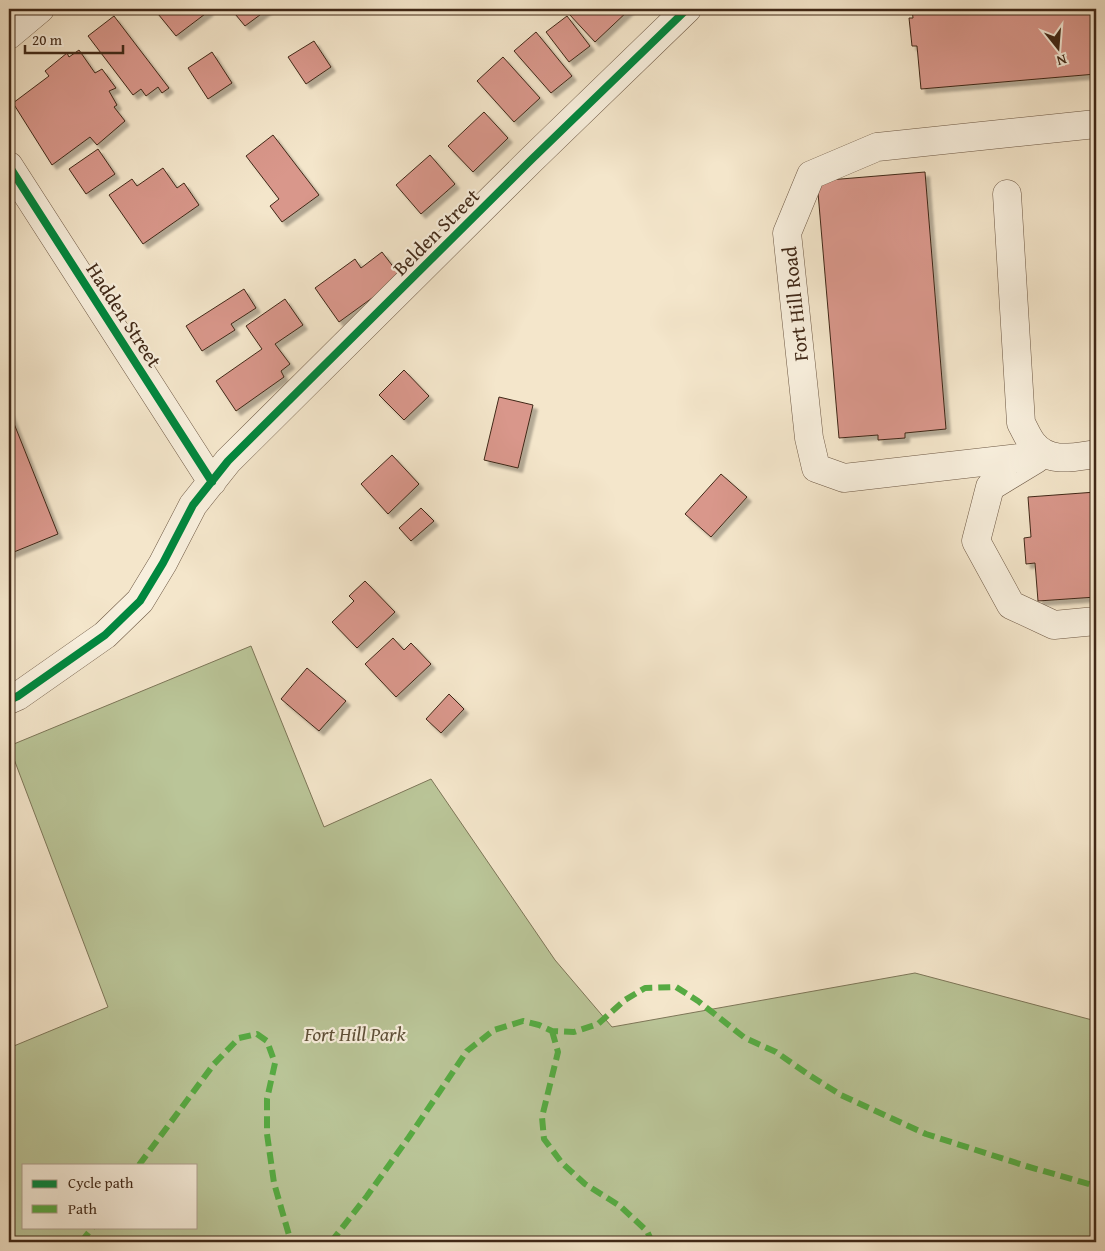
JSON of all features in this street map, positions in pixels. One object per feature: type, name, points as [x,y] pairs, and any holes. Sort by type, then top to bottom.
[{"type":"street","points":[[9,36],[40,9]]},
{"type":"street","name":"Belden Street","points":[[9,700],[18,696],[105,635],[140,600],[163,563],[193,505],[235,454],[531,160],[687,9]]},
{"type":"street","name":"Fort Hill Road","points":[[1096,124],[877,147],[811,174],[787,233],[809,438],[816,468],[844,478],[1044,455],[1069,458],[1096,454]]},
{"type":"street","name":"Hadden Street","points":[[9,166],[212,482]]},
{"type":"street","points":[[1006,194],[1021,423],[1032,444],[1044,455],[990,487],[976,541],[1011,605],[1054,625],[1096,622]]},
{"type":"green space","name":"Fort Hill Park","points":[[251,646],[324,827],[431,779],[555,960],[612,1027],[915,973],[1096,1021],[1096,1242],[9,1242],[9,1048],[108,1007],[9,746]]},
{"type":"building","points":[[154,9],[207,9],[209,11],[176,36]]},
{"type":"building","points":[[231,9],[268,9],[245,26]]},
{"type":"building","points":[[569,9],[630,9],[595,42],[569,14],[571,11]]},
{"type":"building","points":[[912,9],[1096,9],[1096,74],[921,89],[917,46],[912,46],[909,18],[913,18]]},
{"type":"building","points":[[114,16],[169,88],[162,93],[158,87],[146,96],[141,89],[133,95],[88,36]]},
{"type":"building","points":[[567,16],[590,46],[569,62],[546,32]]},
{"type":"building","points":[[536,32],[572,76],[551,93],[514,51]]},
{"type":"building","points":[[314,41],[331,67],[306,84],[288,57]]},
{"type":"building","points":[[79,50],[95,73],[102,69],[116,88],[109,91],[117,105],[114,107],[125,121],[97,145],[90,137],[52,165],[13,103],[49,76],[45,71],[67,53],[69,57]]},
{"type":"building","points":[[212,52],[232,83],[208,99],[188,68]]},
{"type":"building","points":[[503,57],[540,98],[514,122],[477,81]]},
{"type":"building","points":[[484,112],[508,138],[473,172],[448,146]]},
{"type":"building","points":[[273,135],[319,195],[282,222],[270,206],[279,199],[246,156]]},
{"type":"building","points":[[98,149],[115,174],[86,194],[69,169]]},
{"type":"building","points":[[430,155],[455,184],[421,214],[396,185]]},
{"type":"building","points":[[163,168],[177,188],[184,183],[199,205],[143,244],[109,195],[132,179],[137,186]]},
{"type":"building","points":[[925,172],[946,429],[905,433],[905,438],[878,440],[878,435],[839,438],[817,181]]},
{"type":"building","points":[[382,252],[401,277],[339,322],[315,288],[355,259],[361,268]]},
{"type":"building","points":[[244,289],[256,308],[231,324],[235,330],[202,351],[186,326]]},
{"type":"building","points":[[285,299],[303,325],[275,344],[290,364],[281,371],[284,377],[236,411],[216,381],[262,349],[246,326]]},
{"type":"building","points":[[404,370],[429,396],[404,420],[379,395]]},
{"type":"building","points":[[499,397],[533,405],[518,468],[484,460]]},
{"type":"building","points":[[9,411],[58,534],[9,554]]},
{"type":"building","points":[[392,455],[419,484],[388,514],[361,484]]},
{"type":"building","points":[[721,474],[747,497],[711,537],[685,514]]},
{"type":"building","points":[[1096,492],[1096,597],[1038,601],[1035,563],[1026,564],[1024,538],[1031,537],[1028,497]]},
{"type":"building","points":[[421,508],[434,521],[411,541],[399,528]]},
{"type":"building","points":[[365,581],[395,612],[357,648],[332,622],[354,601],[349,596]]},
{"type":"building","points":[[393,638],[404,650],[411,643],[431,664],[396,697],[365,664]]},
{"type":"building","points":[[307,668],[346,701],[319,731],[281,699]]},
{"type":"building","points":[[449,694],[464,709],[441,733],[426,719]]},
{"type":"marked path","points":[[331,1242],[367,1196],[467,1051],[494,1030],[523,1021],[552,1031],[574,1032],[598,1024],[625,1000],[645,988],[676,987],[698,1001],[745,1038],[776,1052],[841,1095],[926,1134],[1096,1186]]},
{"type":"marked path","points":[[552,1031],[558,1052],[542,1117],[544,1139],[562,1163],[585,1184],[620,1206],[647,1231],[652,1242]]},
{"type":"marked path","points":[[140,1164],[214,1064],[239,1038],[257,1034],[267,1041],[275,1063],[267,1099],[267,1134],[274,1183],[291,1242]]},
{"type":"marked path","points":[[81,1242],[92,1228]]},
{"type":"cycle path","points":[[9,700],[18,696],[105,635],[140,601],[163,563],[193,505],[228,461],[531,160],[687,9]]},
{"type":"cycle path","points":[[9,166],[212,482]]}]
